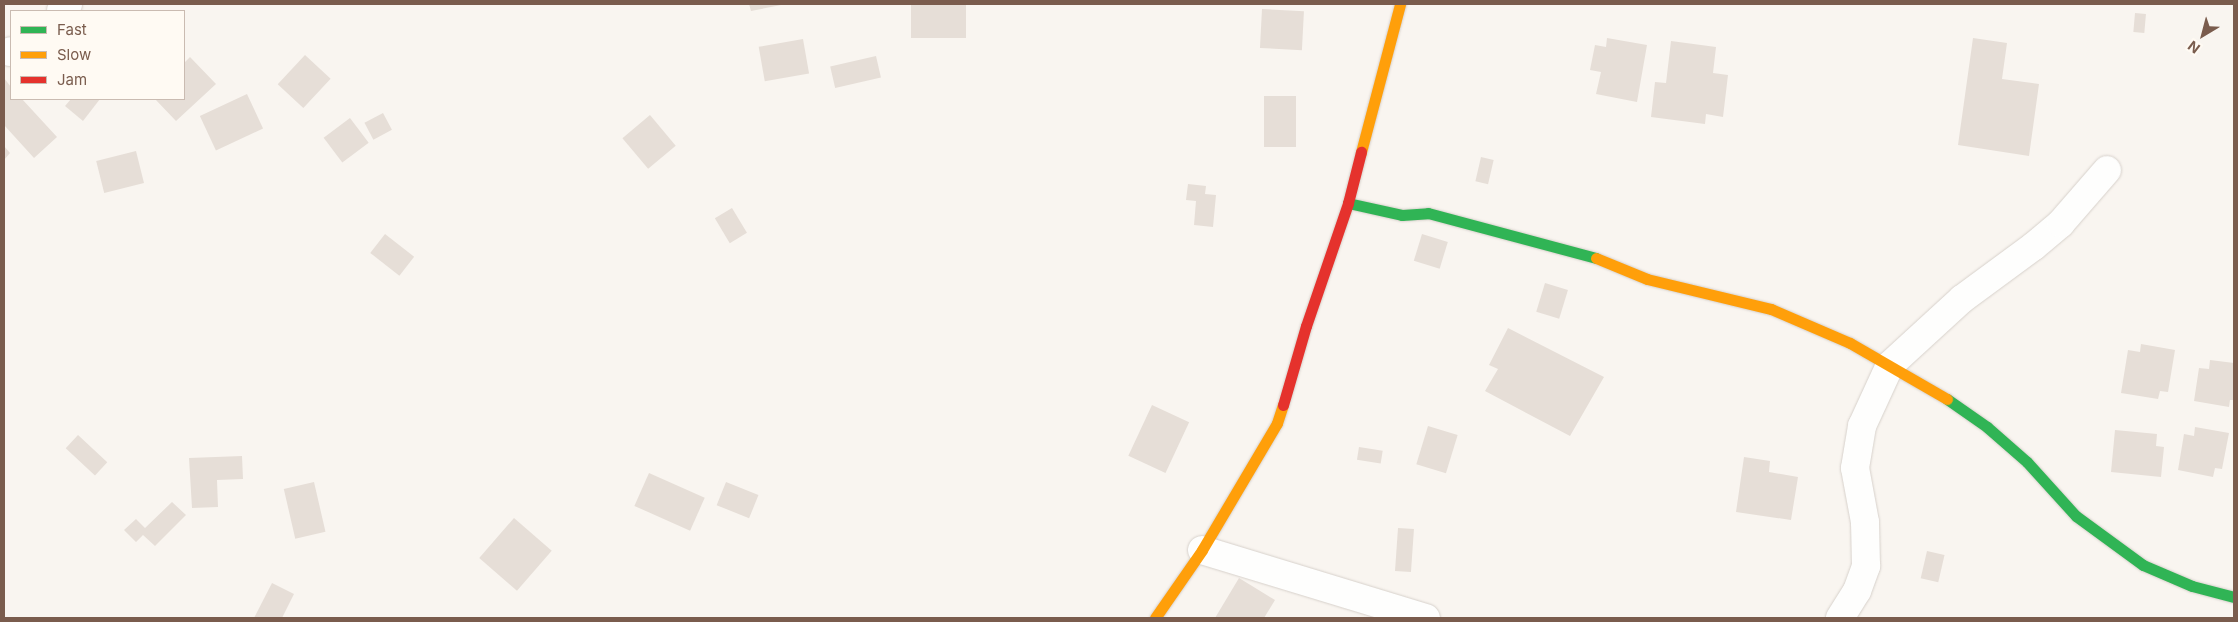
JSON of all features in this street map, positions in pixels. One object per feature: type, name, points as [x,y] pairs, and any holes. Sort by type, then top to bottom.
[{"type":"street","points":[[1155,618],[1202,550],[1278,423],[1306,326],[1348,202],[1400,4]]},
{"type":"street","points":[[1840,618],[1857,591],[1866,566],[1865,522],[1855,468],[1862,426],[1890,365],[1962,300],[2034,246],[2061,223],[2107,170]]},
{"type":"street","points":[[1348,202],[1402,215],[1428,213],[1598,258],[1647,279],[1771,309],[1850,343],[1956,404],[1987,427],[2026,462],[2076,516],[2143,565],[2192,586],[2234,597]]},
{"type":"street","points":[[1202,550],[1426,618]]},
{"type":"building","points":[[749,4],[781,4],[781,5],[751,11]]},
{"type":"building","points":[[911,4],[966,4],[966,38],[911,38]]},
{"type":"building","points":[[1262,9],[1304,11],[1302,50],[1260,48]]},
{"type":"building","points":[[2135,13],[2146,14],[2144,33],[2133,32]]},
{"type":"building","points":[[1607,38],[1647,45],[1637,102],[1596,94],[1601,72],[1590,70],[1595,45],[1606,47]]},
{"type":"building","points":[[1973,38],[2007,43],[2002,79],[2039,84],[2029,156],[1958,145]]},
{"type":"building","points":[[803,39],[809,73],[765,81],[759,47]]},
{"type":"building","points":[[1671,41],[1716,47],[1713,73],[1728,75],[1723,117],[1706,114],[1705,124],[1651,117],[1655,82],[1666,83]]},
{"type":"building","points":[[305,55],[331,79],[303,108],[278,84]]},
{"type":"building","points":[[876,56],[881,77],[835,88],[830,67]]},
{"type":"building","points":[[190,57],[216,84],[176,121],[156,100],[185,100],[185,62]]},
{"type":"building","points":[[4,78],[10,86],[10,100],[23,100],[57,137],[34,158],[4,125]]},
{"type":"building","points":[[247,94],[263,128],[216,150],[200,116]]},
{"type":"building","points":[[1264,96],[1296,96],[1296,147],[1264,147]]},
{"type":"building","points":[[70,100],[99,100],[83,121],[65,106]]},
{"type":"building","points":[[383,113],[392,130],[373,140],[364,123]]},
{"type":"building","points":[[650,115],[676,146],[648,169],[622,138]]},
{"type":"building","points":[[350,118],[369,143],[342,163],[324,138]]},
{"type":"building","points":[[4,146],[10,153],[4,160]]},
{"type":"building","points":[[136,151],[144,183],[104,193],[96,161]]},
{"type":"building","points":[[1481,157],[1494,160],[1488,184],[1475,181]]},
{"type":"building","points":[[1188,184],[1206,186],[1205,194],[1216,195],[1213,227],[1194,225],[1196,201],[1186,200]]},
{"type":"building","points":[[732,208],[747,233],[730,243],[715,218]]},
{"type":"building","points":[[385,234],[414,257],[399,276],[370,253]]},
{"type":"building","points":[[1422,234],[1448,242],[1440,269],[1414,261]]},
{"type":"building","points":[[1545,283],[1568,290],[1559,319],[1536,312]]},
{"type":"building","points":[[1508,328],[1604,377],[1570,436],[1485,391],[1498,369],[1489,365]]},
{"type":"building","points":[[2141,344],[2175,350],[2168,392],[2160,391],[2158,399],[2121,393],[2128,350],[2140,352]]},
{"type":"building","points":[[2210,360],[2234,363],[2234,400],[2230,400],[2229,407],[2194,401],[2199,368],[2209,369]]},
{"type":"building","points":[[1152,405],[1189,422],[1165,473],[1128,456]]},
{"type":"building","points":[[1428,426],[1458,435],[1446,473],[1416,464]]},
{"type":"building","points":[[2195,427],[2229,433],[2222,469],[2215,468],[2213,477],[2178,470],[2184,434],[2194,436]]},
{"type":"building","points":[[2115,430],[2157,434],[2156,446],[2164,447],[2161,477],[2111,472]]},
{"type":"building","points":[[78,435],[107,462],[95,475],[66,448]]},
{"type":"building","points":[[1359,447],[1383,451],[1381,464],[1357,460]]},
{"type":"building","points":[[242,456],[243,479],[217,480],[218,507],[192,508],[189,458]]},
{"type":"building","points":[[1744,457],[1770,461],[1769,472],[1798,477],[1791,520],[1736,512]]},
{"type":"building","points":[[649,473],[705,498],[690,531],[634,506]]},
{"type":"building","points":[[314,482],[325,532],[295,539],[284,489]]},
{"type":"building","points":[[726,482],[758,495],[749,518],[717,505]]},
{"type":"building","points":[[172,502],[186,515],[155,546],[143,535],[136,542],[124,530],[136,519],[145,528]]},
{"type":"building","points":[[514,518],[552,551],[517,591],[479,558]]},
{"type":"building","points":[[1398,528],[1414,529],[1411,572],[1395,571]]},
{"type":"building","points":[[1927,551],[1945,555],[1938,582],[1921,578]]},
{"type":"building","points":[[1239,578],[1275,600],[1264,618],[1215,618]]},
{"type":"building","points":[[272,583],[294,594],[282,618],[254,618]]},
{"type":"traffic: fast","points":[[1348,203],[1402,215],[1428,213],[1596,258]]},
{"type":"traffic: fast","points":[[1947,399],[1987,427],[2027,462],[2076,516],[2143,565],[2192,586],[2234,597]]},
{"type":"traffic: slow","points":[[1361,152],[1400,4]]},
{"type":"traffic: slow","points":[[1596,258],[1647,279],[1771,309],[1850,343],[1947,399]]},
{"type":"traffic: slow","points":[[1155,618],[1202,550],[1277,423],[1283,405]]},
{"type":"traffic: jam","points":[[1283,405],[1306,326],[1348,203],[1361,152]]}]
